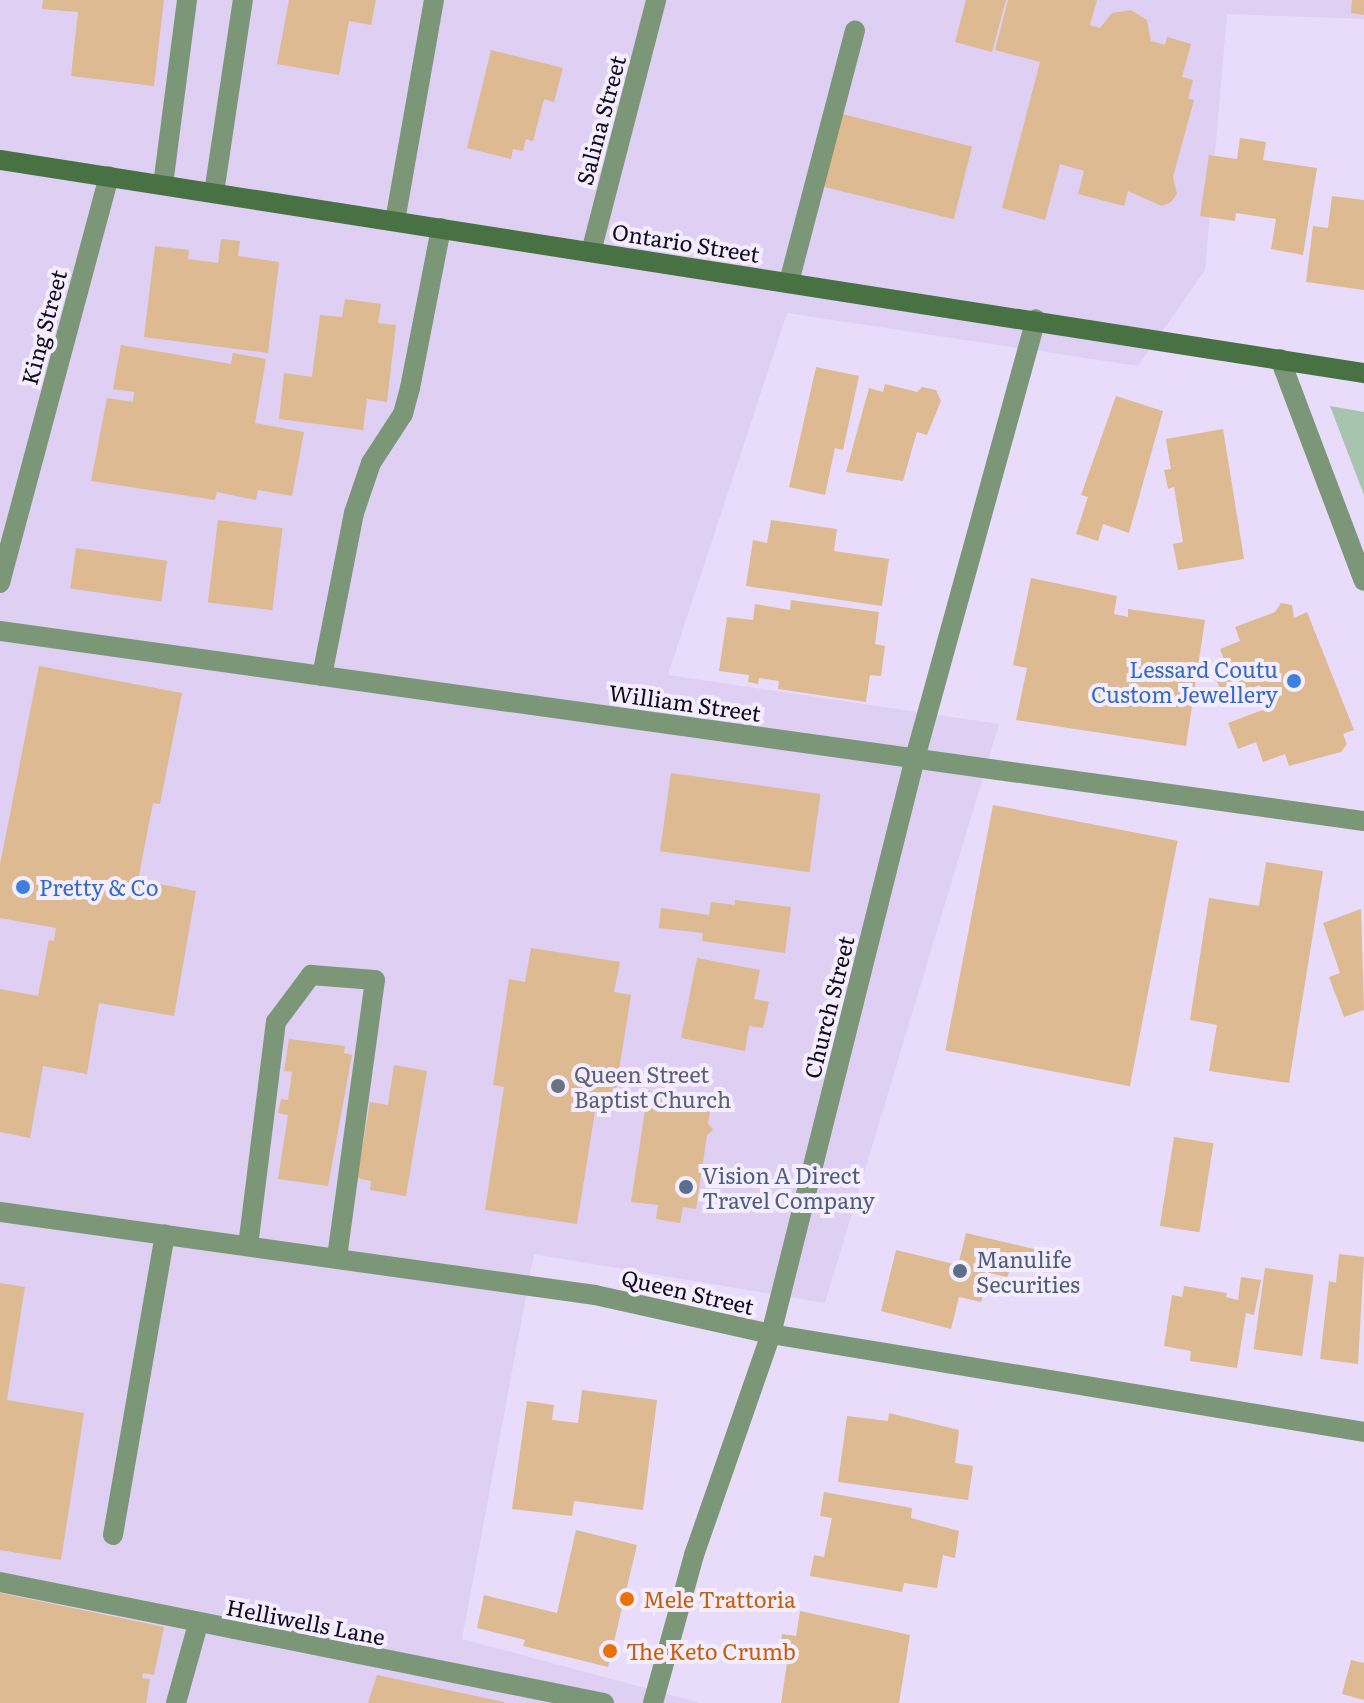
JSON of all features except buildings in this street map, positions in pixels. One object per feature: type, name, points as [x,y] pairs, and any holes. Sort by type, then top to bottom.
[{"type":"main road","name":"Ontario Street","points":[[0,160],[1036,319],[1364,373]]},
{"type":"street","points":[[163,185],[187,0]]},
{"type":"street","points":[[214,193],[243,0]]},
{"type":"street","points":[[395,221],[434,0]]},
{"type":"street","name":"Salina Street","points":[[591,252],[656,0]]},
{"type":"street","points":[[789,282],[855,31]]},
{"type":"street","name":"King Street","points":[[0,583],[109,176]]},
{"type":"street","points":[[322,676],[354,513],[371,463],[403,414],[410,388],[441,228]]},
{"type":"street","name":"Church Street","points":[[653,1703],[694,1555],[771,1334],[915,758],[1036,319]]},
{"type":"street","points":[[1280,359],[1364,581]]},
{"type":"street","name":"William Street","points":[[0,631],[1364,821]]},
{"type":"street","points":[[248,1246],[276,1022],[311,975],[375,980],[337,1258]]},
{"type":"street","name":"Queen Street","points":[[0,1212],[595,1295],[771,1334],[1364,1432]]},
{"type":"street","points":[[113,1535],[165,1234]]},
{"type":"street","name":"Helliwells Lane","points":[[0,1582],[604,1703]]},
{"type":"street","points":[[176,1703],[198,1624]]},
{"type":"shaded area","points":[[0,0],[1364,0],[1364,19],[1227,14],[1205,270],[1138,366],[787,313],[668,675],[999,724],[825,1303],[534,1254],[462,1639],[701,1703],[0,1703]]},
{"type":"green space","points":[[1330,406],[1364,412],[1364,495]]},
{"type":"place","name":"Lessard Coutu Custom Jewellery","points":[[1294,681]]},
{"type":"place","name":"Pretty & Co","points":[[23,887]]},
{"type":"place","name":"Queen Street Baptist Church","points":[[558,1086]]},
{"type":"place","name":"Vision A Direct Travel Company","points":[[686,1187]]},
{"type":"place","name":"Manulife Securities","points":[[960,1271]]},
{"type":"place","name":"Mele Trattoria","points":[[627,1599]]},
{"type":"place","name":"The Keto Crumb","points":[[610,1651]]}]
